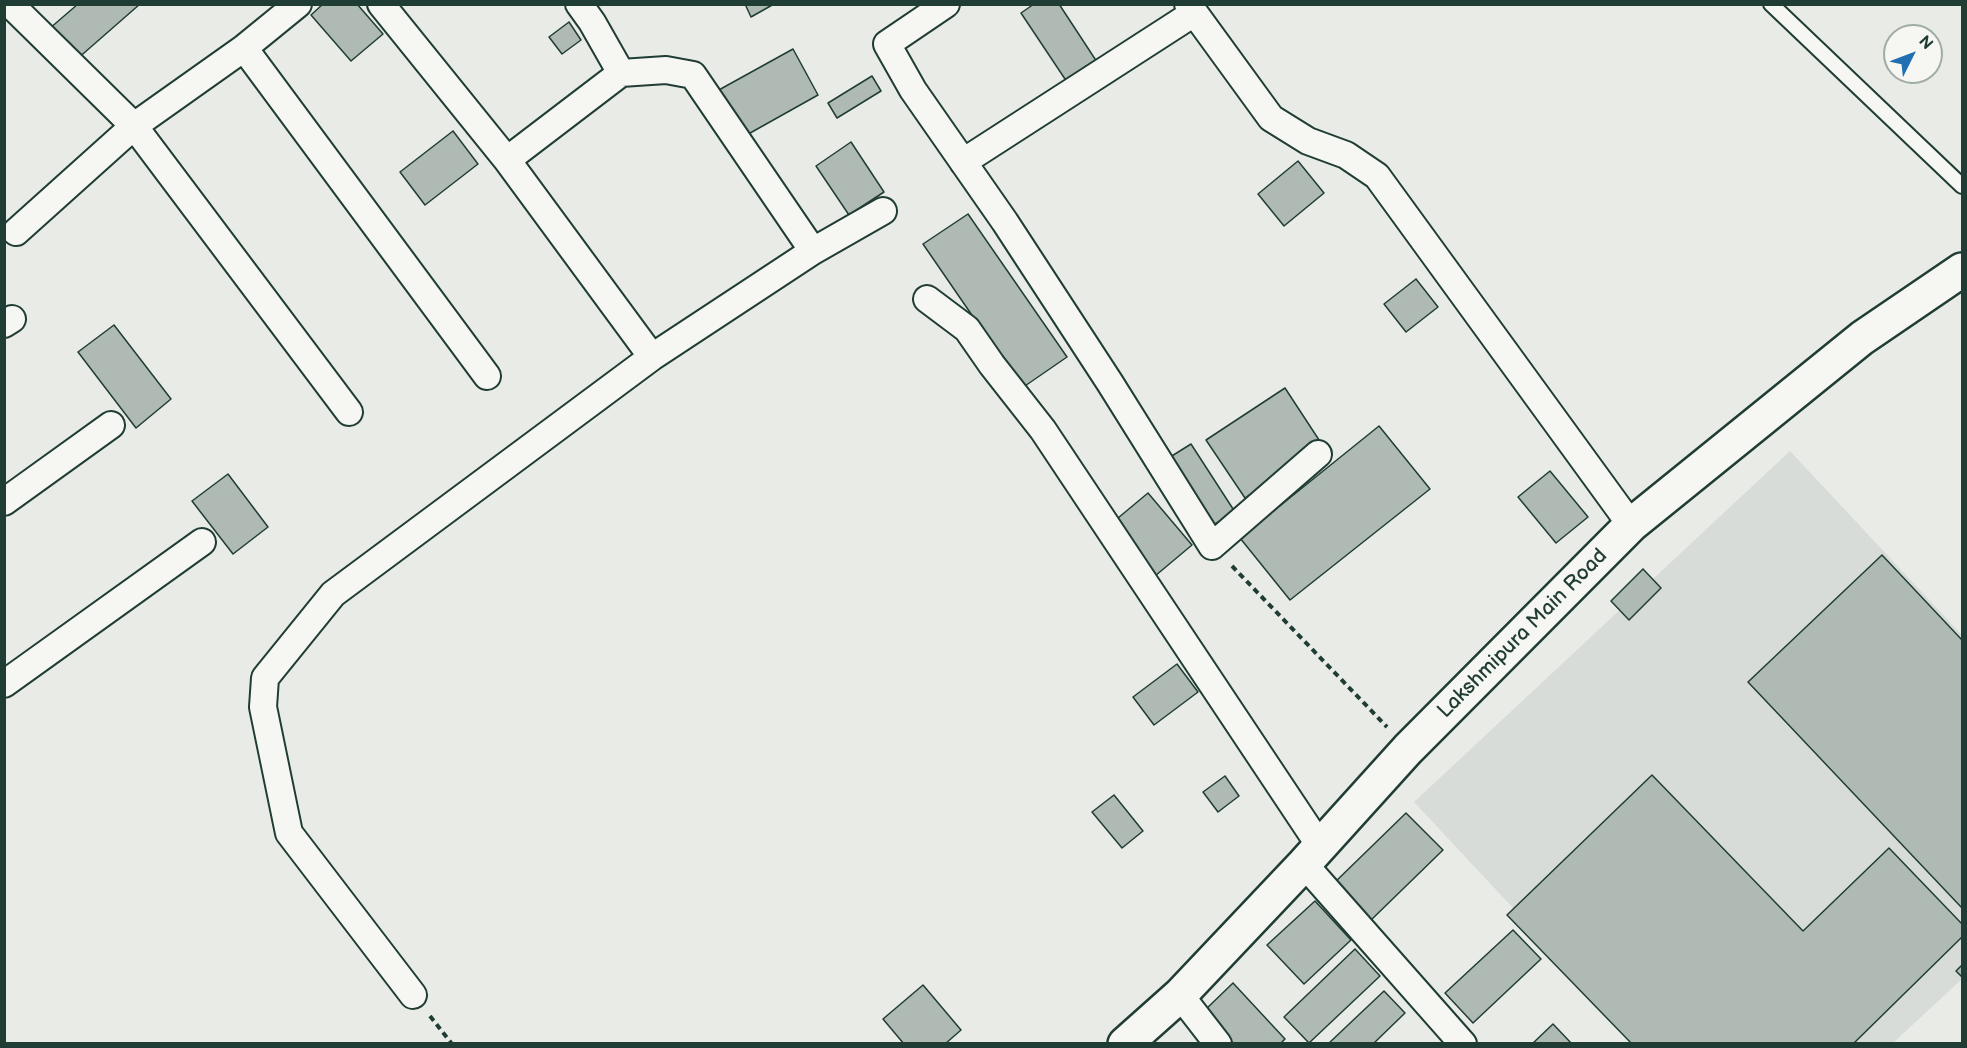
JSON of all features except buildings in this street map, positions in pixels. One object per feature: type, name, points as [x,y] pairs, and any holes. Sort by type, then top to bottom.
[{"type":"main road","name":"Lakshmipura Main Road","points":[[1125,1044],[1180,995],[1408,749],[1631,525],[1862,338],[1962,270]]},
{"type":"street","points":[[10,4],[134,126],[349,412]]},
{"type":"street","points":[[16,232],[134,126],[243,48],[298,4]]},
{"type":"street","points":[[381,4],[507,160],[652,357]]},
{"type":"street","points":[[579,4],[621,73]]},
{"type":"street","points":[[946,4],[886,44],[913,90],[1005,222],[1110,382],[1212,546],[1318,454]]},
{"type":"street","points":[[963,162],[1191,9],[1271,118],[1308,141],[1346,154],[1377,176],[1631,525]]},
{"type":"street","points":[[243,48],[487,376]]},
{"type":"street","points":[[507,160],[621,73],[666,70],[693,75],[813,251]]},
{"type":"street","points":[[413,995],[289,833],[263,707],[265,678],[333,594],[652,357],[813,251],[884,211]]},
{"type":"street","points":[[927,299],[967,329],[1043,430],[1312,855],[1463,1044]]},
{"type":"street","points":[[4,502],[111,425]]},
{"type":"street","points":[[4,684],[202,542]]},
{"type":"street","points":[[1180,995],[1218,1044]]},
{"type":"lane","points":[[1771,4],[1962,186]]},
{"type":"path","points":[[1212,546],[1408,749]]},
{"type":"path","points":[[413,995],[453,1044]]},
{"type":"shaded area","points":[[1790,451],[1962,635],[1962,979],[1893,1043],[1639,1043],[1414,802]]}]
